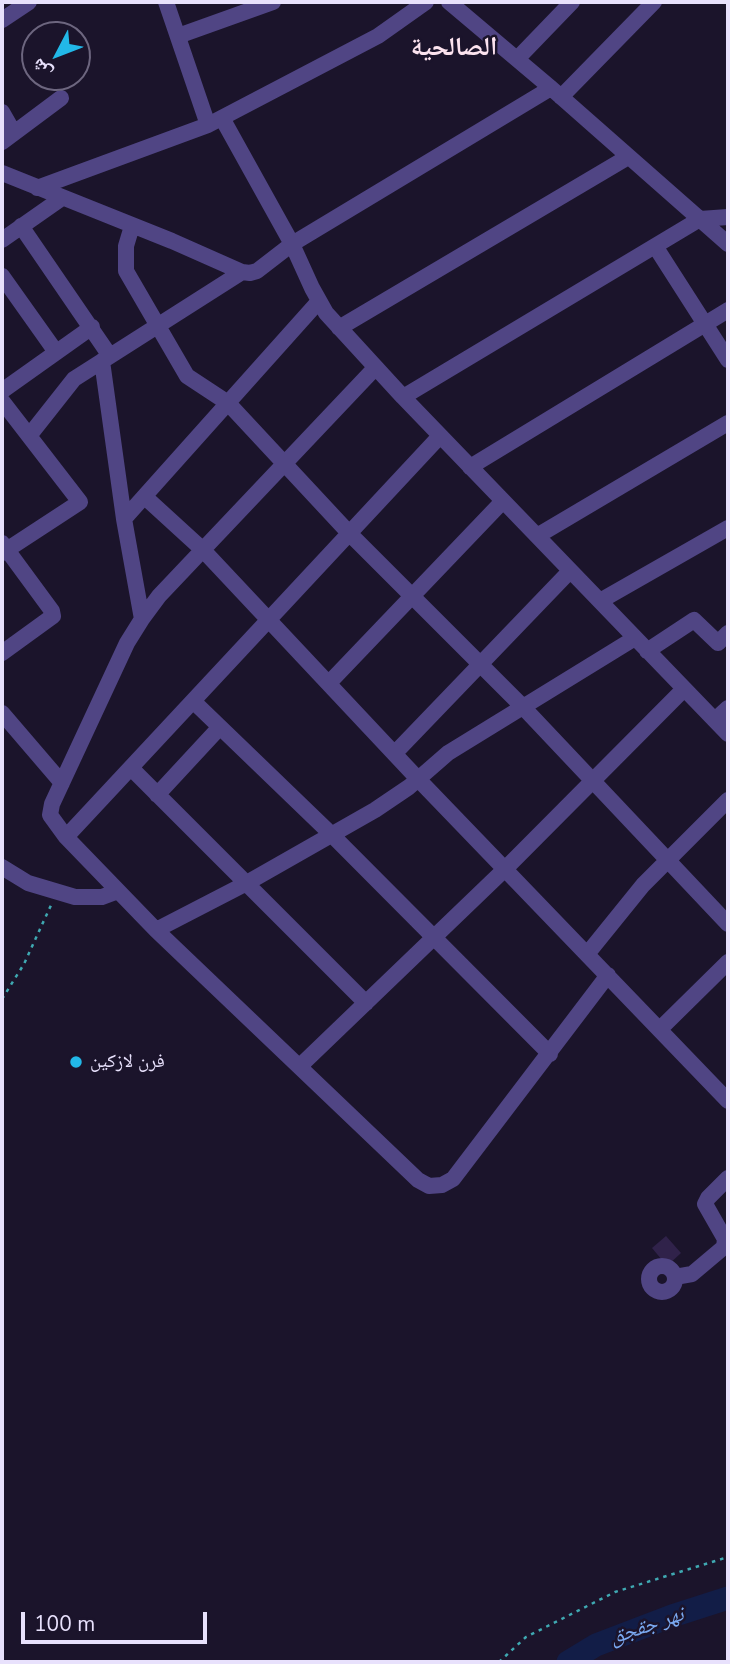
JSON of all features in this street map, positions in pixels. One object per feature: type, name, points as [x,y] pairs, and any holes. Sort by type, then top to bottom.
[{"type":"street","points":[[2,20],[29,2]]},
{"type":"street","points":[[166,2],[215,122],[292,244],[319,301],[339,328],[728,734]]},
{"type":"street","points":[[37,188],[215,122],[378,36],[426,2]]},
{"type":"street","points":[[449,2],[556,92],[728,244]]},
{"type":"street","points":[[517,59],[572,2]]},
{"type":"street","points":[[2,173],[242,272],[257,271],[292,244],[556,92],[654,2]]},
{"type":"street","points":[[178,36],[266,3]]},
{"type":"street","points":[[2,112],[8,137],[61,98]]},
{"type":"street","points":[[339,328],[628,158]]},
{"type":"street","points":[[2,240],[62,198]]},
{"type":"street","points":[[403,397],[700,219],[728,216]]},
{"type":"street","points":[[21,226],[92,327],[106,359],[124,519],[142,619]]},
{"type":"street","points":[[132,226],[126,246],[126,271],[187,376],[228,403],[349,534],[523,707],[728,923]]},
{"type":"street","points":[[655,246],[728,360]]},
{"type":"street","points":[[29,436],[74,379],[242,272]]},
{"type":"street","points":[[2,276],[57,352]]},
{"type":"street","points":[[124,519],[319,301]]},
{"type":"street","points":[[470,467],[728,310]]},
{"type":"street","points":[[2,391],[92,327]]},
{"type":"street","points":[[375,368],[159,596],[142,619],[127,643],[52,804],[50,816],[66,837],[156,930],[418,1180],[436,1186],[453,1179],[608,975]]},
{"type":"street","points":[[2,401],[80,502],[4,549],[52,611],[53,616],[2,653]]},
{"type":"street","points":[[537,536],[728,424]]},
{"type":"street","points":[[66,837],[440,436]]},
{"type":"street","points":[[145,496],[203,550],[418,779],[726,1096]]},
{"type":"street","points":[[329,683],[503,501]]},
{"type":"street","points":[[600,601],[728,528]]},
{"type":"street","points":[[395,753],[570,571]]},
{"type":"street","points":[[648,651],[694,620],[718,643],[728,633]]},
{"type":"street","points":[[156,930],[245,884],[375,810],[409,787],[448,753],[635,638]]},
{"type":"street","points":[[300,1066],[506,869],[684,689]]},
{"type":"street","points":[[193,701],[332,835],[550,1054]]},
{"type":"street","points":[[715,720],[728,708]]},
{"type":"street","points":[[2,713],[62,783]]},
{"type":"street","points":[[157,795],[220,727]]},
{"type":"street","points":[[131,768],[366,1003]]},
{"type":"street","points":[[588,953],[643,885],[728,800]]},
{"type":"street","points":[[2,867],[27,883],[57,893],[89,899],[118,891]]},
{"type":"street","points":[[660,1029],[728,962]]},
{"type":"street","points":[[675,1277],[692,1274],[724,1247],[724,1239],[705,1205],[708,1198],[728,1178]]},
{"type":"path","points":[[2,999],[24,964],[57,893]]},
{"type":"path","points":[[499,1662],[526,1637],[615,1592],[728,1557]]},
{"type":"building","points":[[666,1236],[681,1253],[667,1266],[652,1248]]},
{"type":"waterway","name":"نهر جقجق","points":[[568,1662],[596,1645],[728,1598]]},
{"type":"place","name":"فرن لازكين","points":[[76,1062]]},
{"type":"district","name":"الصالحية","points":[[454,49]]}]
